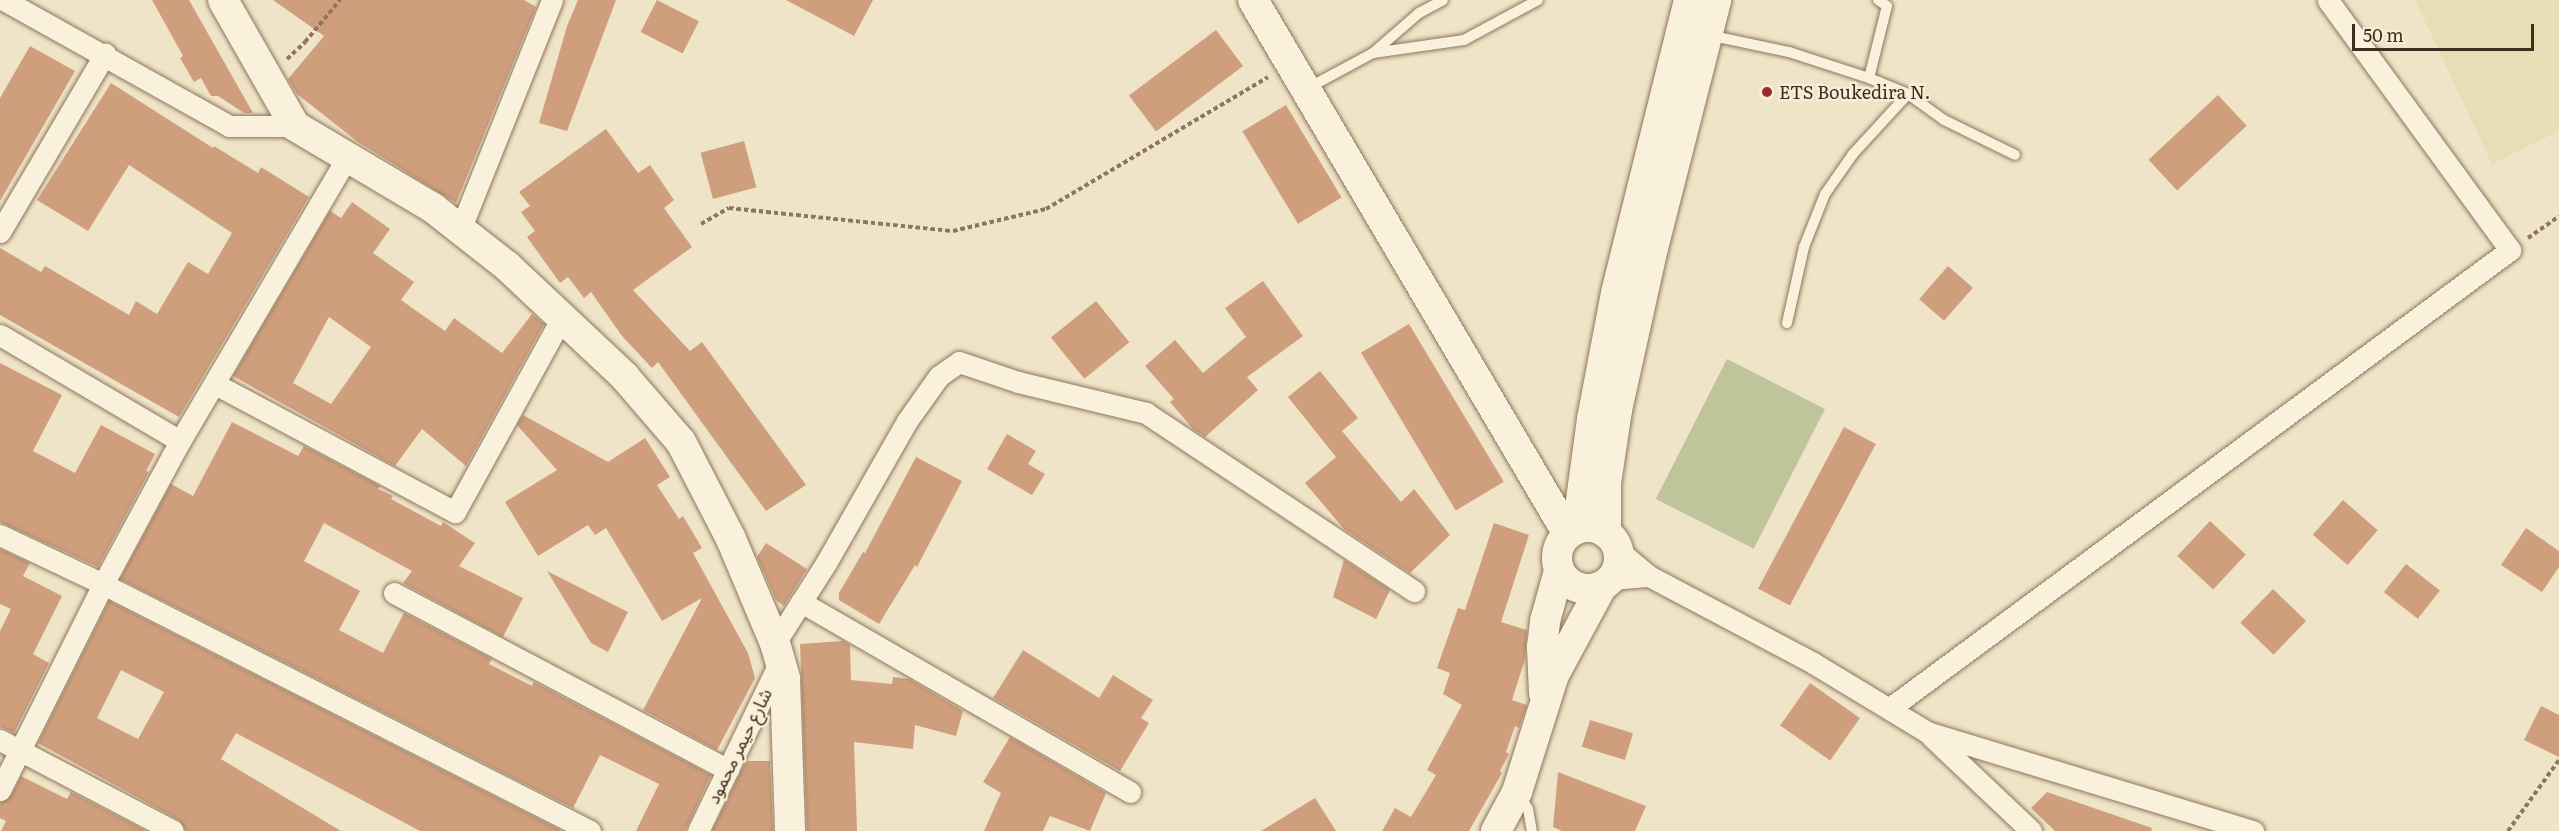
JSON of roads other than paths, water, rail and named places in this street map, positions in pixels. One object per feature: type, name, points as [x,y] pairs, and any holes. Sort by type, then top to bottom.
[{"type":"main road","points":[[223,0],[295,126],[433,208],[507,266],[624,375],[681,442],[731,539],[777,652],[785,679],[790,831]]},
{"type":"main road","points":[[1253,0],[1300,76],[1539,485],[1572,531]]},
{"type":"main road","points":[[1544,699],[1543,638],[1551,595],[1559,571],[1557,551],[1572,531],[1583,482],[1603,356],[1629,231],[1689,0]]},
{"type":"main road","points":[[1496,831],[1516,792],[1544,699],[1569,644],[1619,560],[1612,542],[1606,483],[1617,410],[1653,248],[1716,0]]},
{"type":"main road","points":[[1539,485],[1561,486],[1583,482]]},
{"type":"main road","points":[[1572,531],[1597,528],[1612,542]]},
{"type":"main road","points":[[1559,571],[1565,580],[1582,589],[1606,583]]},
{"type":"street","points":[[4,0],[105,54],[229,126],[295,126]]},
{"type":"street","points":[[460,230],[552,0]]},
{"type":"street","points":[[1890,708],[2510,250],[2328,0]]},
{"type":"street","points":[[0,232],[105,54]]},
{"type":"street","points":[[0,790],[103,584],[180,441],[347,157]]},
{"type":"street","points":[[215,384],[455,512],[562,317]]},
{"type":"street","points":[[0,335],[180,441]]},
{"type":"street","name":"شارع حيمر محمود","points":[[698,831],[728,770],[777,652],[801,602],[906,422],[939,376],[959,362],[1018,382],[1146,413],[1414,591]]},
{"type":"street","points":[[0,535],[103,584],[590,831]]},
{"type":"street","points":[[1612,542],[1649,576],[1813,663],[1927,732],[2031,831]]},
{"type":"street","points":[[1606,583],[1649,576]]},
{"type":"street","points":[[394,593],[728,770]]},
{"type":"street","points":[[801,602],[1130,792]]},
{"type":"street","points":[[1927,732],[2253,831]]},
{"type":"street","points":[[0,740],[173,831]]},
{"type":"lane","points":[[1373,53],[1419,13],[1443,0]]},
{"type":"lane","points":[[1300,76],[1373,53],[1464,40],[1538,0]]},
{"type":"lane","points":[[1869,78],[1887,6],[1878,0]]},
{"type":"lane","points":[[1707,35],[1790,52],[1869,78],[1908,94],[1944,120],[2015,155]]},
{"type":"lane","points":[[1787,323],[1804,247],[1825,194],[1853,154],[1908,94]]},
{"type":"lane","points":[[1516,792],[1528,809],[1532,831]]},
{"type":"place","name":"ETS Boukedira N.","points":[[1767,92]]}]
